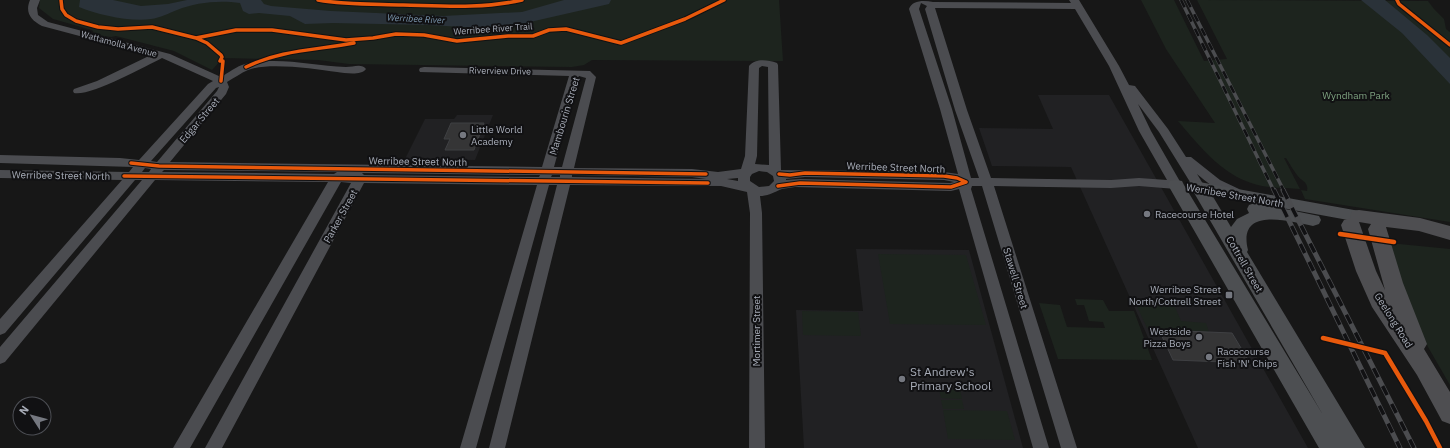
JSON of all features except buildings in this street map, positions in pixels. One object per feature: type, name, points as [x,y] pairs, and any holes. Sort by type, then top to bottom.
[{"type":"highway","points":[[1355,221],[1378,229],[1426,236],[1446,233]]},
{"type":"highway","points":[[1355,221],[1420,225],[1446,233]]},
{"type":"highway","name":"Geelong Road","points":[[1355,221],[1366,271],[1383,307],[1425,368],[1450,414]]},
{"type":"highway","name":"Geelong Road","points":[[1378,229],[1394,283],[1425,368]]},
{"type":"main road","name":"Werribee Street North","points":[[1179,190],[1247,196],[1355,221]]},
{"type":"main road","name":"Cottrell Street","points":[[1179,190],[1328,444]]},
{"type":"main road","name":"Werribee Street North","points":[[1203,193],[1281,215],[1355,221]]},
{"type":"main road","name":"Cottrell Street","points":[[1203,193],[1354,448]]},
{"type":"main road","points":[[1240,255],[1236,243],[1236,237],[1244,222],[1250,218],[1258,216],[1281,215]]},
{"type":"main road","points":[[1328,444],[1332,434],[1330,408]]},
{"type":"street","name":"Wattamolla Avenue","points":[[36,0],[32,8],[32,13],[34,18],[45,24],[160,55],[221,81]]},
{"type":"street","points":[[1041,448],[965,189],[966,182],[946,110],[914,8],[915,4],[925,2],[1076,3]]},
{"type":"street","name":"Stawell Street","points":[[925,2],[930,9],[961,110],[986,182],[1069,448]]},
{"type":"street","name":"Cottrell Street","points":[[1076,3],[1114,66],[1145,132],[1179,190]]},
{"type":"street","points":[[78,91],[101,83],[160,55]]},
{"type":"street","name":"Mortimer Street","points":[[756,213],[775,181],[773,65],[761,63],[754,66],[751,156],[743,180],[750,188],[756,213],[757,448]]},
{"type":"street","points":[[221,81],[246,67],[266,64],[305,65],[346,70],[361,69]]},
{"type":"street","name":"Cottrell Street","points":[[1114,66],[1164,131],[1203,193]]},
{"type":"street","name":"Riverview Drive","points":[[424,70],[575,73]]},
{"type":"street","name":"Mambourin Street","points":[[468,448],[575,73],[586,73],[591,77],[497,448]]},
{"type":"street","points":[[935,75],[950,75]]},
{"type":"street","name":"Edgar Street","points":[[0,329],[204,93],[221,81],[224,87],[222,92],[0,358]]},
{"type":"street","points":[[946,110],[961,110]]},
{"type":"street","points":[[1176,149],[1192,165],[1216,183],[1247,196]]},
{"type":"street","points":[[0,168],[5,159]]},
{"type":"street","name":"Werribee Street North","points":[[5,159],[120,162],[142,164],[156,171],[337,178]]},
{"type":"street","name":"Werribee Street North","points":[[0,174],[133,176],[156,171],[546,176],[692,173],[718,176],[746,172],[758,167],[770,169],[775,181]]},
{"type":"street","name":"Parker Street","points":[[181,448],[337,178],[356,173]]},
{"type":"street","name":"Parker Street","points":[[213,448],[356,173]]},
{"type":"street","name":"Werribee Street North","points":[[567,176],[721,182],[750,188],[775,181],[823,185],[951,187],[966,182],[1111,184],[1179,190]]},
{"type":"shaded area","points":[[1038,95],[1109,95],[1308,448],[1198,448],[1071,167],[992,166],[979,128],[1053,129]]},
{"type":"shaded area","points":[[457,115],[493,115],[475,160],[405,159],[425,119],[454,119]]},
{"type":"shaded area","name":"St Andrew's Primary School","points":[[856,249],[969,250],[1023,448],[804,448],[796,310],[863,311]]},
{"type":"green space","points":[[40,0],[779,0],[783,61],[592,60],[584,65],[572,67],[349,64],[318,60],[223,58],[212,70],[174,51],[116,36],[111,37],[96,35],[92,30],[53,19],[39,8]]},
{"type":"green space","name":"Wyndham Park","points":[[1141,0],[1174,0],[1204,61],[1227,59],[1197,0],[1428,1],[1444,19],[1446,29],[1450,32],[1450,222],[1305,199],[1301,190],[1307,191],[1307,186],[1286,158],[1284,158],[1300,189],[1262,186],[1248,182],[1225,169],[1205,152],[1178,121],[1215,123],[1166,49]]},
{"type":"green space","points":[[1389,243],[1450,249],[1450,385],[1428,347],[1407,298]]},
{"type":"green space","points":[[878,254],[966,255],[986,325],[890,324]]},
{"type":"green space","points":[[1075,299],[1103,300],[1109,311],[1134,311],[1152,360],[1058,359],[1039,303],[1060,305],[1067,327],[1105,328],[1103,322],[1089,321],[1084,305],[1077,305]]},
{"type":"green space","points":[[1134,300],[1199,301],[1201,305],[1174,305],[1181,321],[1206,323],[1209,332],[1147,328]]},
{"type":"green space","points":[[802,311],[858,312],[861,336],[803,335]]},
{"type":"green space","points":[[939,389],[960,390],[962,399],[941,398]]},
{"type":"green space","points":[[941,400],[962,400],[964,409],[943,409]]},
{"type":"green space","points":[[943,410],[1007,411],[1015,440],[948,439]]},
{"type":"water","name":"Werribee River","points":[[80,0],[113,0],[141,6],[168,4],[187,0],[261,0],[264,4],[271,6],[331,11],[443,16],[522,12],[564,0],[611,0],[609,4],[499,29],[428,25],[333,23],[305,24],[290,16],[259,13],[249,14],[243,11],[240,3],[224,2],[208,2],[192,5],[161,17],[134,20],[114,17],[87,10],[79,7]]},
{"type":"water","points":[[1361,0],[1385,0],[1427,35],[1450,58],[1450,84],[1402,33]]},
{"type":"railway","points":[[1181,0],[1274,191]]},
{"type":"railway","points":[[1187,0],[1284,191]]},
{"type":"railway","points":[[1274,190],[1400,448]]},
{"type":"railway","points":[[1283,190],[1414,448]]},
{"type":"cycle path","name":"Werribee River Trail","points":[[61,0],[62,9],[66,15],[76,21],[98,27],[118,29],[152,27],[196,38],[236,30],[272,30],[346,40],[373,38],[396,34],[424,35],[457,41],[508,36],[533,36],[549,30],[566,29],[621,43],[685,19],[724,0]]},
{"type":"cycle path","points":[[318,0],[350,4],[463,7],[492,6],[522,0]]},
{"type":"cycle path","points":[[1397,0],[1399,4],[1450,45]]},
{"type":"cycle path","points":[[196,38],[207,43],[221,55],[222,57],[220,61],[223,61],[221,81]]},
{"type":"cycle path","points":[[246,67],[272,56],[354,43]]},
{"type":"cycle path","points":[[131,163],[159,166],[706,174]]},
{"type":"cycle path","points":[[779,174],[790,175],[805,173],[944,176],[957,178],[966,182]]},
{"type":"cycle path","points":[[124,176],[708,183]]},
{"type":"cycle path","points":[[778,186],[800,183],[823,185],[951,187],[966,182]]},
{"type":"cycle path","points":[[1340,234],[1394,242]]},
{"type":"cycle path","points":[[1323,338],[1385,353],[1426,421],[1440,448]]},
{"type":"place","name":"Little World Academy","points":[[463,135]]},
{"type":"place","name":"Racecourse Hotel","points":[[1147,214]]},
{"type":"place","name":"Werribee Street North/Cottrell Street","points":[[1229,295]]},
{"type":"place","name":"Westside Pizza Boys","points":[[1199,337]]},
{"type":"place","name":"Racecourse Fish 'N' Chips","points":[[1209,357]]},
{"type":"place","name":"St Andrew's Primary School","points":[[902,379]]}]
